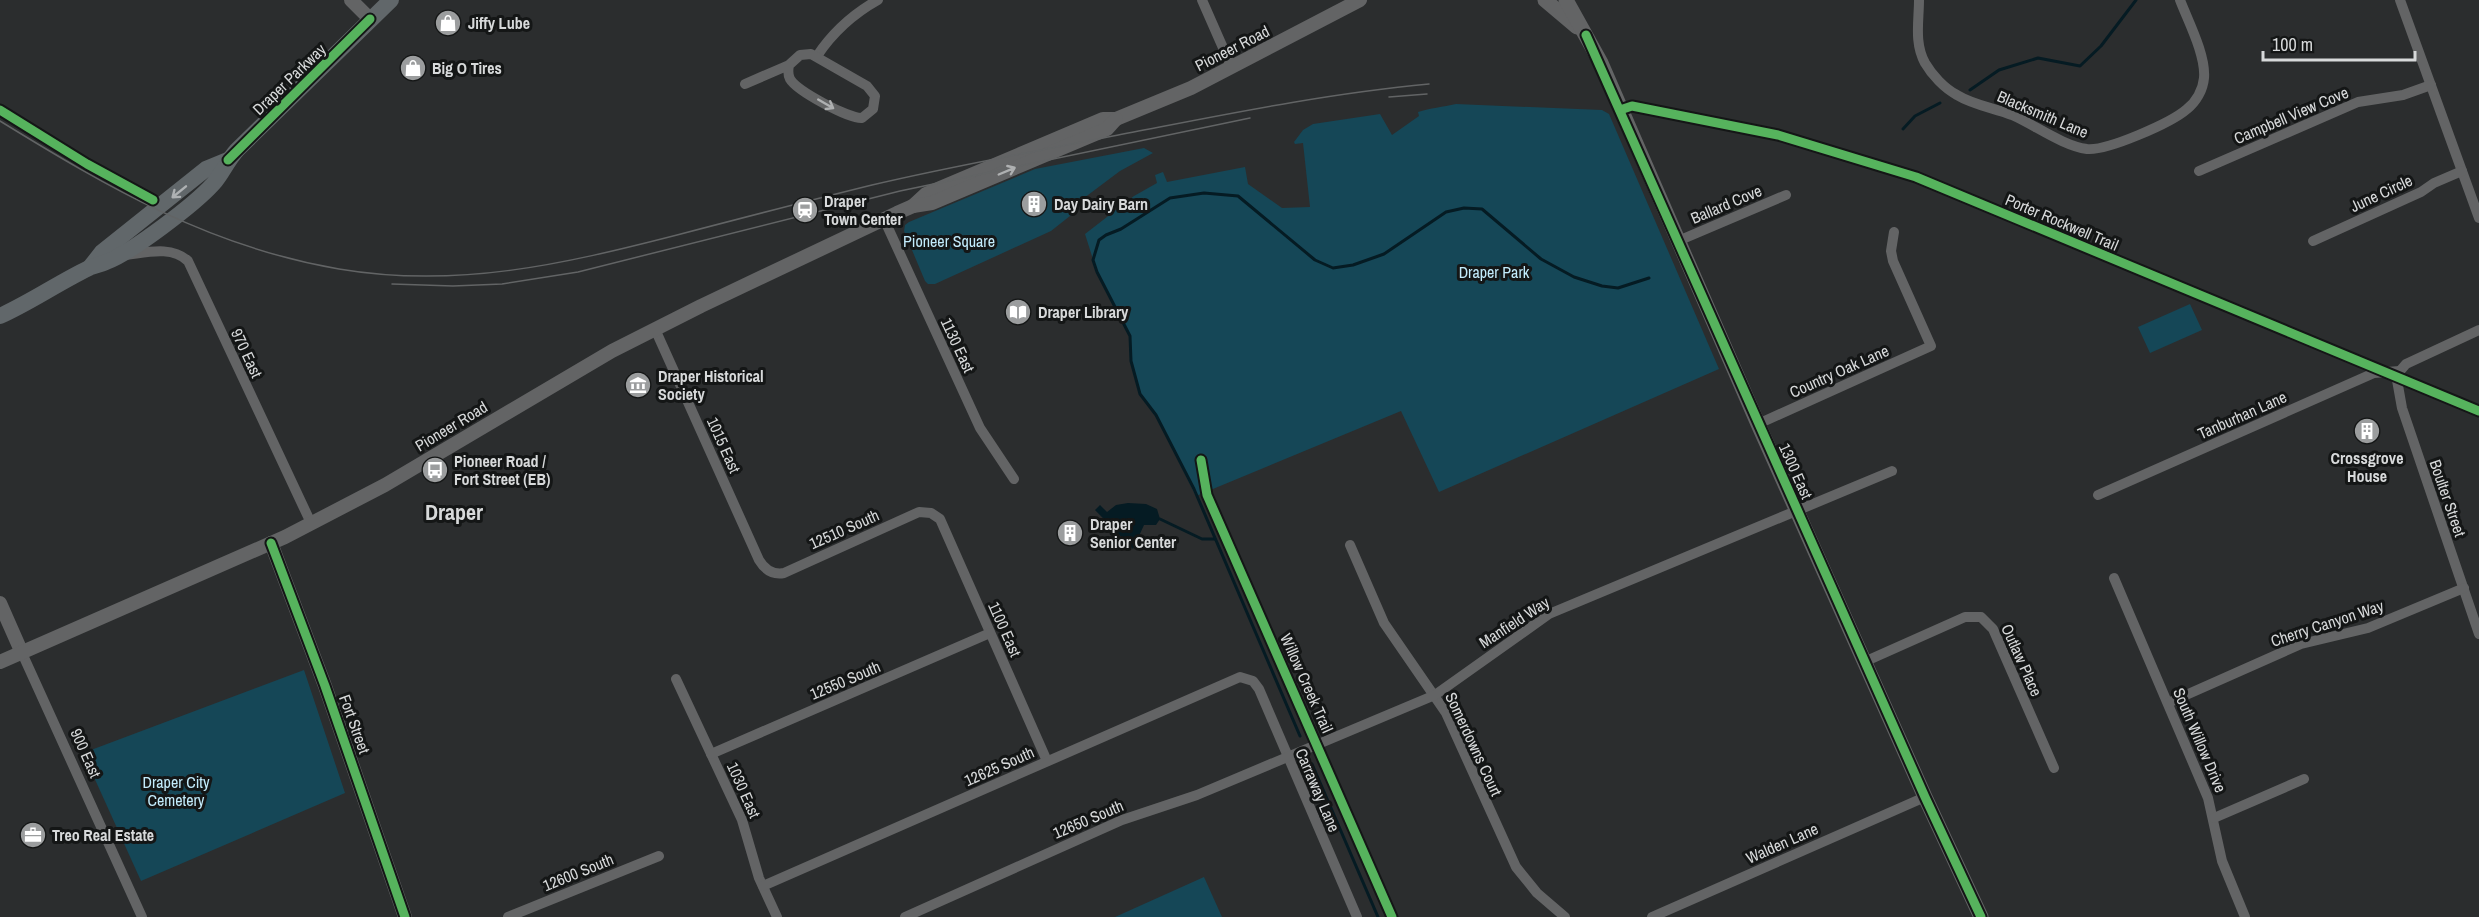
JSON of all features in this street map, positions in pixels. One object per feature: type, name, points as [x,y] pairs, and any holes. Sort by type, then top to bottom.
[{"type":"main road","name":"Draper Parkway","points":[[0,316],[31,302],[91,266],[107,262],[118,256],[200,196],[215,182],[228,160],[391,0]]},
{"type":"main road","name":"1300 East","points":[[1545,0],[1586,35]]},
{"type":"main road","name":"1300 East","points":[[1566,0],[1586,35],[1864,662],[1981,917]]},
{"type":"main road","name":"Draper Parkway","points":[[91,266],[102,252],[206,169],[228,160]]},
{"type":"street","points":[[351,0],[370,19]]},
{"type":"street","points":[[817,56],[837,30],[878,0]]},
{"type":"street","points":[[1202,0],[1231,66]]},
{"type":"street","name":"Pioneer Road","points":[[0,662],[271,543],[311,523],[385,485],[589,363],[655,328],[913,206],[932,203],[1107,129],[1116,119],[1182,92],[1360,0]]},
{"type":"street","name":"Blacksmith Lane","points":[[1919,0],[1918,30],[1921,53],[1925,63],[1940,82],[1963,98],[2011,115],[2081,148],[2095,149],[2110,147],[2175,117],[2194,103],[2203,82],[2203,63],[2180,0]]},
{"type":"street","points":[[2400,0],[2479,218]]},
{"type":"street","points":[[745,84],[789,65],[800,54],[811,54],[872,90],[875,103],[867,115],[862,118],[848,117],[796,86],[789,75],[789,65]]},
{"type":"street","name":"Campbell View Cove","points":[[2199,171],[2358,102],[2403,95],[2431,85]]},
{"type":"street","name":"June Circle","points":[[2313,241],[2462,171]]},
{"type":"street","name":"Ballard Cove","points":[[1678,241],[1786,195]]},
{"type":"street","name":"1130 East","points":[[884,219],[980,428],[1014,479]]},
{"type":"street","name":"Country Oak Lane","points":[[1758,423],[1931,346],[1893,261],[1891,251],[1894,232]]},
{"type":"street","name":"970 East","points":[[118,256],[168,251],[184,257],[191,265],[311,523]]},
{"type":"street","name":"1015 East","points":[[655,328],[759,560],[770,572]]},
{"type":"street","points":[[2400,371],[2406,364],[2479,330]]},
{"type":"street","name":"Tanburhan Lane","points":[[2098,495],[2374,373],[2400,371]]},
{"type":"street","name":"Boulter Street","points":[[2400,371],[2397,380],[2402,408],[2479,634]]},
{"type":"street","name":"Manfield Way","points":[[1288,759],[1435,695],[1549,614],[1892,471]]},
{"type":"street","name":"12510 South","points":[[770,572],[784,573],[919,512],[931,513]]},
{"type":"street","name":"1100 East","points":[[931,513],[942,524],[1047,761]]},
{"type":"street","name":"Fort Street","points":[[271,543],[329,696],[405,917]]},
{"type":"street","name":"Somerdowns Court","points":[[1350,544],[1384,623],[1446,713],[1516,867],[1537,893],[1564,917]]},
{"type":"street","name":"South Willow Drive","points":[[2114,578],[2199,774],[2214,818],[2222,861],[2245,917]]},
{"type":"street","name":"Cherry Canyon Way","points":[[2168,703],[2301,644],[2368,628],[2464,588]]},
{"type":"street","name":"900 East","points":[[0,603],[142,917]]},
{"type":"street","name":"Outlaw Place","points":[[1864,662],[1965,617],[1981,617],[1993,629],[2054,768]]},
{"type":"street","name":"12550 South","points":[[711,754],[990,633]]},
{"type":"street","name":"12625 South","points":[[763,886],[1232,679],[1248,678]]},
{"type":"street","name":"Carraway Lane","points":[[1248,678],[1259,689],[1357,917]]},
{"type":"street","name":"1030 East","points":[[676,679],[742,820],[763,886],[777,917]]},
{"type":"street","name":"12650 South","points":[[904,917],[1122,820],[1186,800],[1288,759]]},
{"type":"street","points":[[2214,818],[2304,779]]},
{"type":"street","name":"Walden Lane","points":[[1652,917],[1925,797]]},
{"type":"street","name":"12600 South","points":[[508,917],[659,855]]},
{"type":"green space","name":"Draper Park","points":[[1456,104],[1602,110],[1609,114],[1719,369],[1439,492],[1401,411],[1196,496],[1156,416],[1140,394],[1131,361],[1130,336],[1097,272],[1085,234],[1134,196],[1157,183],[1155,175],[1163,172],[1167,182],[1245,167],[1248,184],[1282,208],[1310,207],[1303,143],[1295,144],[1294,142],[1303,130],[1313,124],[1380,114],[1392,135],[1419,116],[1418,112]]},
{"type":"green space","name":"Pioneer Square","points":[[1144,148],[1153,153],[1120,171],[1072,207],[1075,212],[1051,231],[935,284],[928,284],[925,281],[904,231],[905,225],[909,222],[1035,169]]},
{"type":"green space","points":[[2190,304],[2202,330],[2150,353],[2138,327]]},
{"type":"green space","name":"Draper City Cemetery","points":[[304,670],[345,793],[141,881],[83,753]]},
{"type":"green space","points":[[1204,877],[1222,917],[1115,917]]},
{"type":"shaded area","points":[[1146,504],[1157,509],[1160,519],[1156,525],[1144,525],[1133,549],[1095,510],[1100,505],[1107,512],[1116,505]]},
{"type":"waterway","points":[[1970,90],[1999,70],[2038,58],[2080,66],[2101,46],[2136,0]]},
{"type":"waterway","points":[[1903,129],[1915,116],[1940,103]]},
{"type":"waterway","points":[[1300,736],[1194,489],[1156,415],[1140,394],[1131,361],[1130,336],[1093,260],[1099,240],[1170,198],[1204,193],[1238,196],[1315,260],[1333,268],[1353,265],[1384,254],[1446,212],[1464,208],[1482,209],[1541,259],[1574,277],[1602,286],[1618,288],[1649,278]]},
{"type":"waterway","points":[[1160,519],[1202,539],[1215,539]]},
{"type":"waterway","points":[[1312,764],[1378,917]]},
{"type":"tram line","points":[[0,121],[81,169],[162,212],[247,246],[339,269],[383,274],[468,275],[552,264],[635,246],[872,185],[962,165],[1270,106],[1429,84]]},
{"type":"tram line","points":[[1389,97],[1427,94]]},
{"type":"tram line","points":[[392,284],[453,286],[502,284],[578,272],[900,191],[1250,118]]},
{"type":"cycle path","points":[[228,160],[370,19]]},
{"type":"cycle path","points":[[1586,35],[1925,797],[1981,917]]},
{"type":"cycle path","name":"Porter Rockwell Trail","points":[[1620,110],[1632,106],[1778,135],[1916,177],[2479,411]]},
{"type":"cycle path","points":[[0,110],[87,164],[153,200]]},
{"type":"cycle path","name":"Willow Creek Trail","points":[[1201,460],[1207,495],[1392,917]]},
{"type":"cycle path","points":[[271,543],[325,686],[405,917]]},
{"type":"place","name":"Jiffy Lube","points":[[448,23]]},
{"type":"place","name":"Big O Tires","points":[[413,68]]},
{"type":"place","name":"Day Dairy Barn","points":[[1034,204]]},
{"type":"place","name":"Draper Town Center","points":[[805,210]]},
{"type":"place","name":"Draper Library","points":[[1018,312]]},
{"type":"place","name":"Draper Historical Society","points":[[638,385]]},
{"type":"place","name":"Crossgrove House","points":[[2367,431]]},
{"type":"place","name":"Pioneer Road / Fort Street (EB)","points":[[435,470]]},
{"type":"place","name":"Draper Senior Center","points":[[1070,533]]},
{"type":"place","name":"Treo Real Estate","points":[[33,835]]},
{"type":"district","name":"Draper","points":[[454,512]]}]
